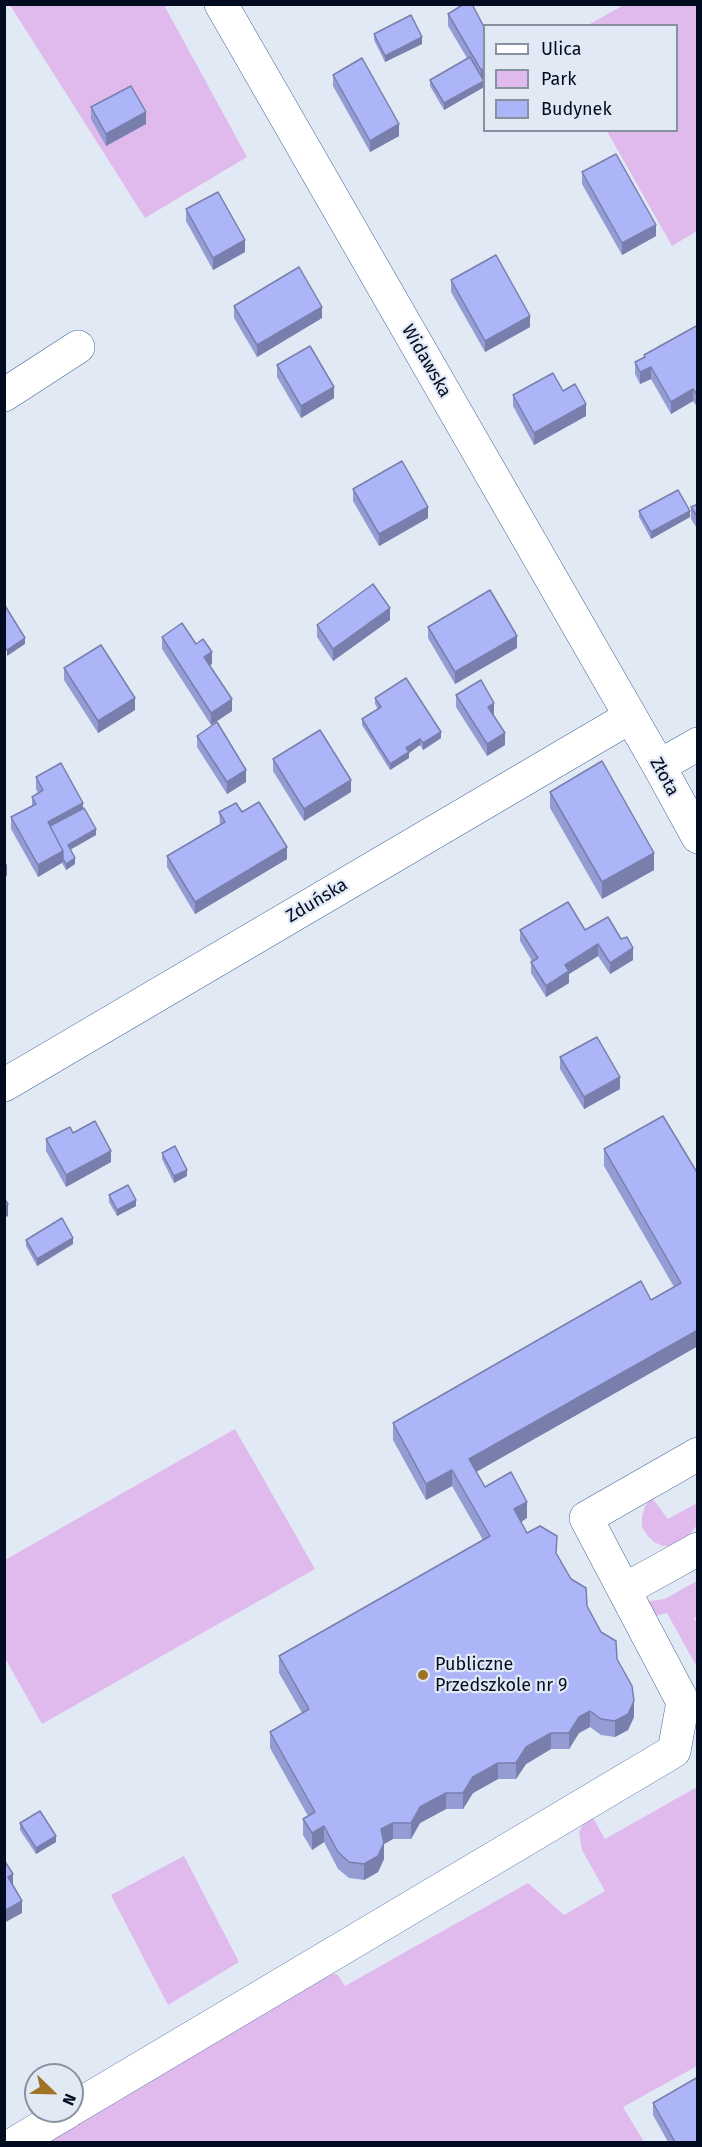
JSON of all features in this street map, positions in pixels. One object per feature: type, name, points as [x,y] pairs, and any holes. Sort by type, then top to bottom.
[{"type":"street","name":"Widawska","points":[[221,4],[630,717]]},
{"type":"street","points":[[4,395],[78,347]]},
{"type":"street","name":"Złota","points":[[630,717],[698,837]]},
{"type":"street","name":"Zduńska","points":[[4,1085],[630,717]]},
{"type":"street","points":[[659,766],[698,744]]},
{"type":"street","points":[[84,2102],[674,1751],[683,1702],[586,1518],[698,1454]]},
{"type":"street","points":[[624,1590],[698,1550]]},
{"type":"street","points":[[17,2142],[48,2123]]},
{"type":"green space","points":[[10,5],[164,5],[247,157],[145,218]]},
{"type":"green space","points":[[624,5],[697,5],[697,231],[672,246],[608,132],[678,132],[678,24],[590,24]]},
{"type":"green space","points":[[235,1429],[315,1569],[42,1724],[5,1658],[5,1560]]},
{"type":"green space","points":[[652,1498],[668,1519],[697,1503],[697,1525],[684,1542],[674,1546],[663,1546],[654,1542],[647,1535],[642,1527],[642,1517],[645,1506]]},
{"type":"green space","points":[[697,1581],[697,1616],[694,1618],[697,1624],[697,1667],[667,1613],[642,1619],[644,1602],[665,1599]]},
{"type":"green space","points":[[697,1787],[697,2066],[623,2107],[644,2142],[53,2142],[48,2134],[67,2123],[84,2123],[84,2114],[331,1973],[338,1975],[345,1986],[528,1883],[564,1915],[605,1891],[582,1850],[579,1832],[592,1816],[605,1839]]},
{"type":"green space","points":[[184,1856],[239,1962],[168,2005],[111,1895]]},
{"type":"building","points":[[464,4],[472,4],[483,25],[483,69],[481,70],[448,14]]},
{"type":"building","points":[[411,15],[422,37],[385,56],[374,34]]},
{"type":"building","points":[[470,57],[483,82],[444,103],[430,80]]},
{"type":"building","points":[[362,58],[399,124],[370,141],[333,75]]},
{"type":"building","points":[[131,86],[146,112],[106,134],[91,107]]},
{"type":"building","points":[[616,154],[656,225],[622,243],[582,172]]},
{"type":"building","points":[[218,192],[245,240],[213,258],[186,209]]},
{"type":"building","points":[[496,255],[530,316],[485,341],[451,280]]},
{"type":"building","points":[[299,267],[322,307],[257,345],[234,306]]},
{"type":"building","points":[[698,325],[698,396],[693,389],[671,402],[651,367],[640,372],[635,362]]},
{"type":"building","points":[[310,346],[334,387],[301,406],[277,365]]},
{"type":"building","points":[[553,373],[563,391],[575,384],[586,404],[534,433],[513,395]]},
{"type":"building","points":[[402,461],[428,507],[379,534],[353,489]]},
{"type":"building","points":[[678,490],[690,511],[651,532],[639,511]]},
{"type":"building","points":[[698,504],[698,518],[691,507]]},
{"type":"building","points":[[373,584],[390,608],[333,649],[317,625]]},
{"type":"building","points":[[490,590],[517,636],[455,672],[428,627]]},
{"type":"building","points":[[4,604],[25,638],[7,650],[4,647]]},
{"type":"building","points":[[182,623],[196,644],[203,639],[212,652],[204,657],[232,699],[211,713],[162,637]]},
{"type":"building","points":[[101,645],[135,698],[98,721],[64,668]]},
{"type":"building","points":[[406,678],[441,732],[423,743],[420,739],[406,748],[409,752],[390,764],[362,719],[381,707],[375,698]]},
{"type":"building","points":[[481,680],[494,703],[488,707],[505,733],[487,744],[456,695]]},
{"type":"building","points":[[217,722],[246,770],[227,782],[197,736]]},
{"type":"building","points":[[320,730],[351,780],[304,809],[273,759]]},
{"type":"building","points":[[602,761],[654,853],[602,882],[550,792]]},
{"type":"building","points":[[61,763],[83,803],[48,822],[63,851],[38,865],[11,817],[36,804],[32,797],[43,790],[36,777]]},
{"type":"building","points":[[259,802],[287,847],[195,902],[167,856],[225,822],[219,812],[236,803],[242,812]]},
{"type":"building","points":[[84,808],[96,829],[68,845],[75,858],[66,864],[63,851],[50,826]]},
{"type":"building","points":[[568,902],[585,930],[608,917],[621,939],[627,937],[633,948],[610,963],[598,944],[565,965],[569,971],[546,986],[531,962],[538,958],[520,930]]},
{"type":"building","points":[[597,1037],[620,1077],[584,1097],[560,1057]]},
{"type":"building","points":[[663,1116],[698,1174],[698,1330],[469,1459],[485,1487],[511,1472],[527,1502],[514,1509],[527,1533],[540,1526],[557,1536],[556,1553],[571,1579],[586,1588],[587,1606],[601,1632],[616,1641],[617,1659],[632,1686],[634,1701],[628,1714],[615,1721],[601,1719],[590,1711],[579,1717],[569,1733],[551,1733],[526,1747],[516,1763],[498,1763],[473,1777],[463,1793],[446,1793],[420,1807],[411,1823],[393,1823],[381,1829],[384,1843],[378,1856],[364,1864],[349,1862],[338,1852],[324,1826],[312,1833],[303,1819],[315,1812],[270,1732],[309,1709],[279,1656],[490,1536],[452,1470],[426,1484],[393,1423],[641,1281],[651,1300],[681,1283],[604,1149]]},
{"type":"building","points":[[95,1121],[111,1151],[66,1175],[46,1139],[70,1127],[73,1133]]},
{"type":"building","points":[[175,1146],[187,1170],[174,1176],[162,1153]]},
{"type":"building","points":[[128,1185],[136,1200],[117,1210],[109,1195]]},
{"type":"building","points":[[62,1218],[73,1238],[37,1259],[26,1240]]},
{"type":"building","points":[[40,1811],[56,1836],[36,1848],[20,1823]]},
{"type":"building","points":[[4,1860],[13,1874],[8,1877],[22,1901],[4,1911]]},
{"type":"building","points":[[698,2077],[698,2142],[675,2142],[653,2103]]},
{"type":"place","name":"Publiczne Przedszkole nr 9","points":[[423,1675]]}]
